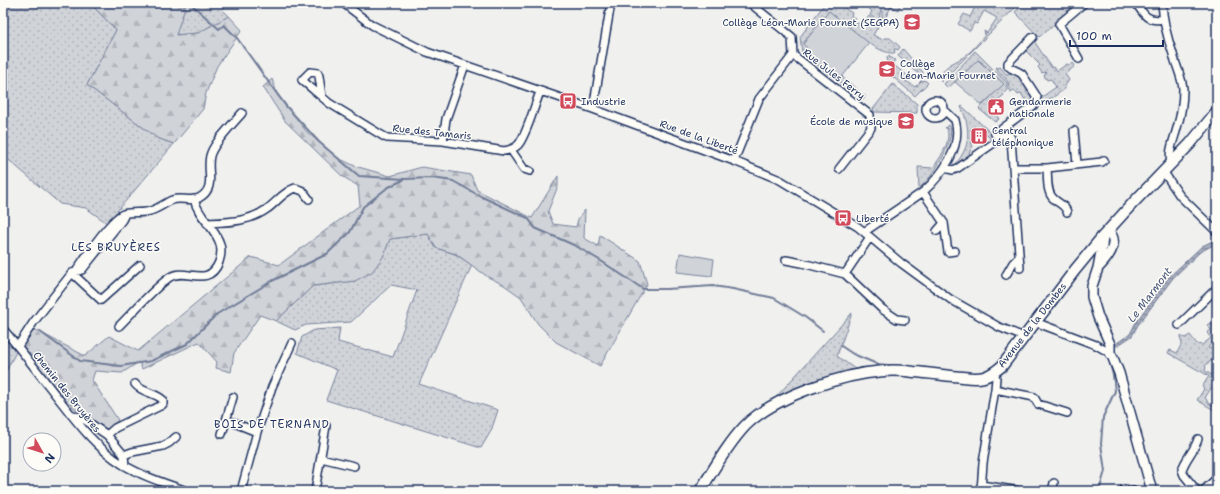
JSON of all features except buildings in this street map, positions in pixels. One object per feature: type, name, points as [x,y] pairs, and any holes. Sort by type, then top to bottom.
[{"type":"main road","name":"Avenue de la Dombes","points":[[700,491],[740,432],[763,411],[804,391],[834,381],[873,372],[896,371],[974,378],[983,377],[994,373],[1002,366],[1075,270],[1105,234],[1190,144],[1217,111]]},
{"type":"street","name":"Rue de la Liberté","points":[[343,3],[372,25],[427,52],[593,109],[734,161],[780,180],[867,234],[901,263],[950,299],[999,327],[1024,336]]},
{"type":"street","points":[[593,109],[611,3]]},
{"type":"street","points":[[750,3],[792,37],[793,55]]},
{"type":"street","points":[[1079,59],[1059,24],[1084,3]]},
{"type":"street","points":[[1136,3],[1144,15],[1149,18],[1157,20],[1164,19]]},
{"type":"street","points":[[1162,3],[1169,43],[1183,87],[1182,109],[1170,150],[1167,167],[1180,196],[1217,232]]},
{"type":"street","points":[[999,139],[995,134],[1036,102],[1037,97],[1022,74],[1008,66],[1008,63],[1033,37]]},
{"type":"street","name":"Rue Jules Ferry","points":[[734,161],[759,99],[793,55],[870,115],[871,128],[839,169]]},
{"type":"street","points":[[443,141],[446,119],[465,65]]},
{"type":"street","name":"Rue des Tamaris","points":[[322,97],[318,73],[310,72],[302,80],[329,103],[378,134],[388,138],[443,141],[504,151],[511,150]]},
{"type":"street","points":[[530,171],[524,168],[511,150],[517,146],[522,139],[540,92]]},
{"type":"street","points":[[845,274],[867,234],[923,192],[944,168],[956,142],[957,132],[955,120],[944,110]]},
{"type":"street","points":[[18,346],[74,272],[82,270],[122,220],[125,214],[150,211],[175,200],[194,199],[199,198],[202,195],[209,186],[209,161],[212,149],[242,113]]},
{"type":"street","points":[[1074,131],[1077,164]]},
{"type":"street","points":[[944,168],[953,170],[958,168],[1004,136],[1009,135],[1012,138],[1020,268]]},
{"type":"street","points":[[1014,168],[1047,168],[1102,162],[1104,160]]},
{"type":"street","points":[[1047,168],[1049,191],[1052,198],[1066,207],[1068,212]]},
{"type":"street","points":[[207,223],[244,220],[253,217],[266,210],[284,194],[295,188],[303,191],[309,199]]},
{"type":"street","points":[[923,192],[944,223],[948,252],[956,251]]},
{"type":"street","points":[[119,326],[160,285],[173,276],[179,274],[207,275],[218,265],[221,252],[218,239],[198,211],[194,199]]},
{"type":"street","points":[[937,231],[944,223]]},
{"type":"street","points":[[1105,234],[1098,268],[1092,286],[1092,297],[1098,317],[1110,344],[1110,353]]},
{"type":"street","points":[[1006,275],[1013,263],[1019,257]]},
{"type":"street","points":[[786,260],[845,274],[882,309],[897,319],[905,320]]},
{"type":"street","points":[[74,272],[101,300],[140,265]]},
{"type":"street","points":[[1178,325],[1217,288]]},
{"type":"street","points":[[1035,322],[1096,345],[1110,353],[1119,373],[1152,491]]},
{"type":"street","name":"Chemin des Bruyères","points":[[3,329],[71,414],[96,442],[125,466],[144,476],[186,491]]},
{"type":"street","points":[[241,491],[257,432],[272,387],[292,343]]},
{"type":"street","points":[[994,373],[996,378],[995,389],[981,488],[1020,491]]},
{"type":"street","points":[[107,435],[115,428],[162,406],[163,400],[159,396],[142,390],[135,384]]},
{"type":"street","points":[[995,389],[1034,397],[1038,404],[1067,413]]},
{"type":"street","points":[[222,434],[233,397]]},
{"type":"street","points":[[71,414],[85,420],[107,435],[124,455],[125,466]]},
{"type":"street","points":[[227,420],[257,432]]},
{"type":"street","points":[[315,491],[326,426]]},
{"type":"street","points":[[124,455],[169,444],[176,437]]},
{"type":"street","points":[[1197,491],[1184,476],[1182,469],[1198,439]]},
{"type":"street","points":[[321,458],[354,466]]},
{"type":"street","points":[[1203,491],[1217,478]]},
{"type":"street","points":[[1052,491],[1054,483]]},
{"type":"street","points":[[1123,491],[1124,489],[1133,491]]},
{"type":"green space","points":[[3,3],[90,3],[116,30],[87,85],[157,138],[174,144],[107,223],[86,208],[60,204],[3,155]]},
{"type":"green space","points":[[90,3],[184,3],[185,7],[176,35],[198,33],[229,16],[242,30],[217,66],[206,93],[203,109],[174,144],[157,138],[87,85],[116,30]]},
{"type":"green space","points":[[184,3],[227,3],[222,9],[229,16],[198,33],[175,35],[185,7]]},
{"type":"green space","points":[[824,3],[836,3],[852,13],[851,16],[855,18],[853,21],[859,24],[862,20],[865,22],[869,16],[879,25],[873,35],[883,40],[884,38],[890,38],[900,47],[898,50],[894,49],[895,53],[888,53],[879,49],[860,37],[829,11],[803,44],[807,48],[804,49],[803,53],[800,37]]},
{"type":"green space","points":[[871,3],[883,3],[879,22],[870,15],[872,11],[868,8]]},
{"type":"green space","points":[[885,3],[901,3],[898,10],[891,7],[882,24],[882,9]]},
{"type":"green space","points":[[977,3],[1020,3],[941,82],[942,72],[952,63],[971,51],[985,35],[984,31],[987,33],[997,18],[984,11],[977,24],[974,23],[970,31],[958,24],[964,14],[970,17]]},
{"type":"green space","points":[[1024,3],[1080,3],[1039,37],[1015,12]]},
{"type":"green space","points":[[829,11],[869,43],[842,77],[865,96],[863,99],[804,55],[803,51],[807,48],[803,44]]},
{"type":"green space","points":[[1034,41],[1052,68],[1054,67],[1057,71],[1067,64],[1069,65],[1073,63],[1075,66],[1065,74],[1069,80],[1065,86],[1065,89],[1024,117],[1026,113],[1039,103],[1042,97],[1056,87],[1051,79],[1047,80],[1044,76],[1046,73],[1042,73],[1038,67],[1040,65],[1025,50]]},
{"type":"green space","points":[[903,49],[922,71],[922,76],[898,56]]},
{"type":"green space","points":[[975,51],[1007,83],[1007,90],[1003,94],[1004,95],[990,106],[999,119],[995,122],[979,109],[1003,84],[979,60],[948,88],[944,84]]},
{"type":"green space","points":[[888,56],[895,60],[892,64],[908,76],[905,80],[915,87],[922,80],[928,83],[915,96],[890,74],[887,58]]},
{"type":"green space","points":[[978,60],[1004,84],[982,105],[955,82]]},
{"type":"green space","points":[[1000,67],[1006,74],[1017,73],[1029,90],[1026,92],[1030,97],[1033,96],[1035,100],[1026,107],[1023,102],[1025,100],[1021,93],[1018,95],[1014,90],[1010,92],[1008,82],[996,68]]},
{"type":"green space","points":[[272,79],[277,93],[306,131],[336,157],[355,166],[390,176],[422,167],[471,175],[477,190],[532,218],[558,176],[558,186],[548,211],[553,224],[576,227],[578,219],[585,210],[584,238],[598,246],[600,235],[640,261],[647,284],[600,366],[556,342],[538,324],[521,297],[504,285],[488,277],[456,254],[436,248],[428,234],[390,239],[383,257],[372,272],[355,281],[313,286],[276,321],[260,315],[234,353],[231,372],[216,368],[217,362],[199,342],[142,369],[139,362],[122,373],[95,371],[92,380],[118,420],[108,430],[63,401],[22,345],[32,328],[85,356],[109,336],[138,351],[251,257],[279,265],[360,205],[358,186],[342,176],[285,121],[263,87]]},
{"type":"green space","points":[[893,84],[917,104],[917,113],[874,112],[873,109]]},
{"type":"green space","points":[[962,106],[993,135],[994,138],[992,141],[983,130],[973,136],[975,140],[971,143],[973,146],[969,153],[970,155],[956,164],[965,148],[968,136],[967,124],[961,107]]},
{"type":"green space","points":[[948,125],[950,126],[951,133],[946,150],[936,169],[919,188],[918,167],[933,168],[942,154],[948,139],[947,128],[945,128]]},
{"type":"green space","points":[[428,234],[436,248],[455,254],[472,265],[419,384],[498,410],[491,431],[481,448],[326,400],[337,370],[297,353],[302,337],[314,330],[340,328],[338,342],[393,357],[417,290],[391,285],[351,322],[306,325],[295,330],[276,321],[313,286],[355,281],[383,257],[390,239]]},
{"type":"green space","points":[[680,253],[714,259],[712,276],[677,272]]},
{"type":"green space","points":[[852,313],[837,356],[855,369],[804,385],[777,396]]},
{"type":"green space","points":[[1217,320],[1217,335],[1208,348],[1217,352],[1217,363],[1211,360],[1205,366],[1205,371],[1217,378],[1217,391],[1211,388],[1205,398],[1207,402],[1213,406],[1217,399],[1217,405],[1214,410],[1197,400],[1204,389],[1202,387],[1209,376],[1168,353],[1170,350],[1177,353],[1182,343],[1180,336],[1185,338],[1190,335],[1197,344],[1202,345],[1211,338],[1207,333],[1211,330],[1207,325],[1210,323],[1212,325]]},
{"type":"green space","points":[[3,333],[17,350],[3,377]]},
{"type":"water","points":[[1217,239],[1217,243],[1200,252],[1173,278],[1138,325],[1132,336],[1117,346],[1114,345],[1130,334],[1136,322],[1167,279],[1202,246]]},
{"type":"waterway","points":[[190,3],[219,29],[224,25],[237,38],[285,105],[319,142],[359,176],[404,179],[432,178],[453,181],[480,196],[528,218],[535,228],[576,246],[643,289],[713,286],[774,298],[805,317],[823,331]]},
{"type":"waterway","points":[[39,331],[80,361],[121,366],[151,361],[187,344],[217,314],[272,281],[327,254],[350,232],[363,207],[387,188],[403,180]]},
{"type":"waterway","points":[[841,346],[853,354],[877,364],[898,366]]},
{"type":"waterway","name":"Le Marmont","points":[[1099,491],[1105,471],[1101,444],[1103,417],[1115,391],[1110,364]]},
{"type":"place","name":"Collège Léon-Marie Fournet (SEGPA)","points":[[912,22]]},
{"type":"place","name":"Collège Léon-Marie Fournet","points":[[887,69]]},
{"type":"place","name":"Industrie","points":[[568,101]]},
{"type":"place","name":"Gendarmerie nationale","points":[[996,107]]},
{"type":"place","name":"École de musique","points":[[906,121]]},
{"type":"place","name":"Central téléphonique","points":[[979,136]]},
{"type":"place","name":"Liberté","points":[[843,218]]},
{"type":"district","name":"LES BRUYÈRES","points":[[116,247]]},
{"type":"district","name":"BOIS DE TERNAND","points":[[272,424]]}]
